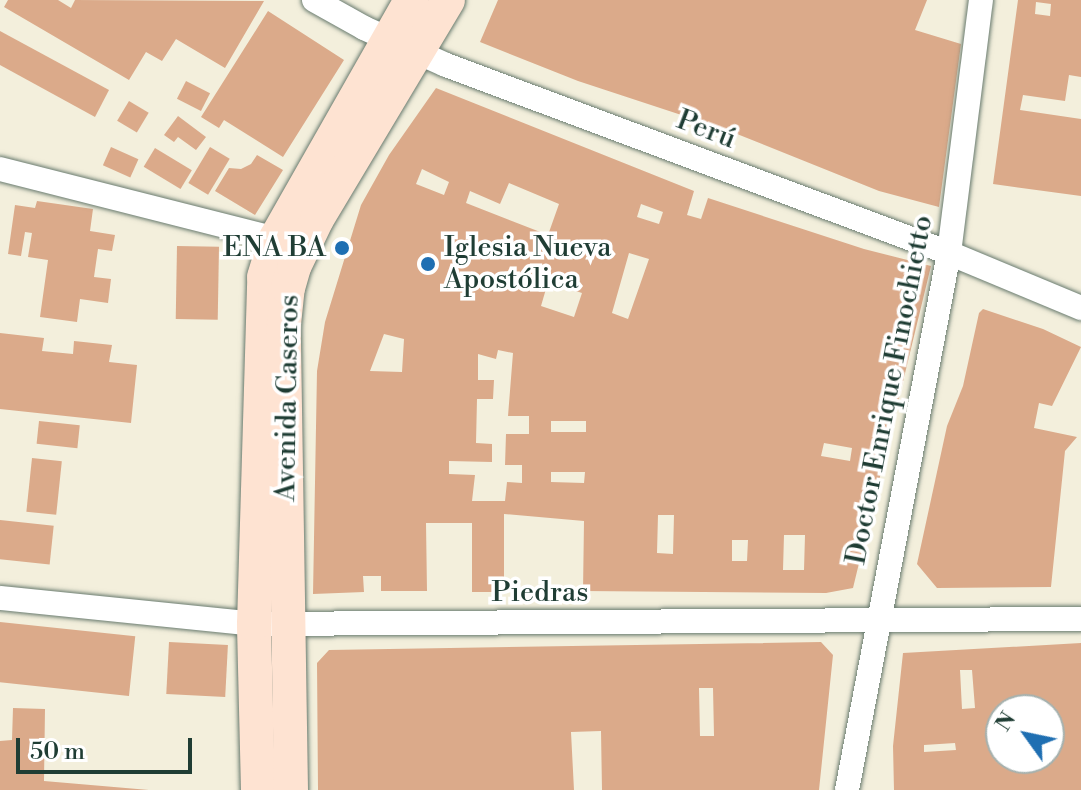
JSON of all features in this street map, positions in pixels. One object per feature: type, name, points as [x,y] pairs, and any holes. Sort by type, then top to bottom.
[{"type":"main road","name":"Avenida Caseros","points":[[402,46],[411,0]]},
{"type":"main road","name":"Avenida Caseros","points":[[258,790],[271,623],[264,277],[290,242],[402,46],[448,0]]},
{"type":"main road","name":"Avenida Caseros","points":[[271,623],[291,790]]},
{"type":"street","name":"Perú","points":[[314,0],[402,46],[949,253],[1081,308]]},
{"type":"street","name":"Doctor Enrique Finochietto","points":[[847,790],[876,623],[949,253],[981,0]]},
{"type":"street","points":[[0,169],[290,242]]},
{"type":"street","name":"Piedras","points":[[0,598],[271,623],[876,623],[1081,619]]},
{"type":"building","points":[[8,0],[58,0],[71,8],[75,0],[264,1],[225,68],[176,39],[162,61],[146,52],[129,80],[4,7]]},
{"type":"building","points":[[498,0],[927,0],[915,30],[961,44],[939,207],[879,191],[727,130],[578,81],[480,42]]},
{"type":"building","points":[[1018,0],[1081,0],[1081,77],[1069,75],[1065,101],[1023,95],[1020,110],[1081,119],[1081,196],[993,184]],"holes":[[[1036,2],[1051,4],[1050,16],[1035,14]]]},
{"type":"building","points":[[268,11],[344,60],[283,157],[224,120],[219,128],[201,117]]},
{"type":"building","points":[[0,31],[109,90],[95,117],[0,65]]},
{"type":"building","points":[[186,81],[210,93],[201,111],[177,99]]},
{"type":"building","points":[[436,88],[694,191],[687,215],[701,219],[708,198],[864,249],[931,266],[853,588],[826,593],[583,591],[584,521],[504,514],[504,592],[472,592],[472,523],[426,523],[427,591],[381,591],[381,576],[363,576],[364,592],[313,594],[317,371],[325,322],[361,205],[389,155]],"holes":[[[422,169],[449,182],[444,195],[416,184]],[[509,183],[559,204],[548,235],[466,203],[470,191],[500,204]],[[641,204],[663,212],[659,224],[637,217]],[[629,253],[649,259],[628,319],[612,313]],[[548,282],[582,293],[574,317],[541,306]],[[384,334],[404,339],[402,372],[370,371]],[[498,350],[513,353],[508,416],[529,416],[529,434],[506,434],[505,465],[522,465],[522,483],[507,482],[505,501],[472,501],[475,475],[449,474],[449,461],[492,462],[492,444],[476,443],[477,399],[493,399],[494,380],[478,380],[478,354],[496,359]],[[551,421],[586,421],[586,432],[551,432]],[[824,443],[852,448],[850,461],[821,456]],[[551,472],[585,472],[584,483],[551,482]],[[658,515],[674,515],[673,554],[657,553]],[[784,535],[805,535],[804,570],[783,570]],[[732,540],[748,540],[747,561],[732,561]]]},
{"type":"building","points":[[129,101],[149,113],[137,133],[117,121]]},
{"type":"building","points":[[178,116],[206,137],[196,150],[178,137],[174,142],[164,135]]},
{"type":"building","points":[[111,147],[138,159],[130,177],[103,165]]},
{"type":"building","points":[[210,147],[230,159],[208,195],[188,183]]},
{"type":"building","points":[[155,148],[192,170],[181,189],[144,167]]},
{"type":"building","points":[[257,155],[283,170],[255,215],[215,191],[229,168],[241,169],[251,164]]},
{"type":"building","points":[[37,201],[93,209],[90,231],[115,235],[112,251],[98,249],[94,277],[111,279],[108,303],[80,299],[77,322],[40,317],[48,260],[28,257],[32,233],[25,232],[21,256],[8,254],[15,205],[35,208]]},
{"type":"building","points":[[177,246],[219,247],[218,320],[176,319]]},
{"type":"building","points":[[983,309],[1043,329],[1081,347],[1052,406],[1039,403],[1034,428],[1077,437],[1065,451],[1051,587],[937,588],[917,564],[947,426],[963,386],[979,313]]},
{"type":"building","points":[[0,333],[44,338],[42,351],[73,354],[74,341],[112,345],[109,362],[137,365],[131,423],[0,409]]},
{"type":"building","points":[[39,421],[80,425],[77,448],[37,444]]},
{"type":"building","points":[[32,458],[62,461],[56,515],[26,512]]},
{"type":"building","points":[[0,520],[54,526],[50,564],[0,559]]},
{"type":"building","points":[[0,622],[135,636],[129,696],[0,682]]},
{"type":"building","points":[[169,642],[228,645],[225,697],[166,694]]},
{"type":"building","points":[[821,642],[833,655],[819,790],[602,790],[601,731],[571,732],[574,790],[318,790],[317,663],[329,650]],"holes":[[[699,688],[713,688],[714,736],[700,736]]]},
{"type":"building","points":[[1081,643],[1081,790],[894,790],[893,746],[903,653]],"holes":[[[960,670],[972,670],[975,708],[962,709]],[[955,743],[956,750],[924,752],[924,745]]]},
{"type":"building","points":[[13,708],[45,709],[44,781],[149,790],[0,790],[0,741],[12,740]]},
{"type":"place","name":"ENA BA","points":[[342,248]]},
{"type":"place","name":"Iglesia Nueva Apostólica","points":[[428,264]]}]
